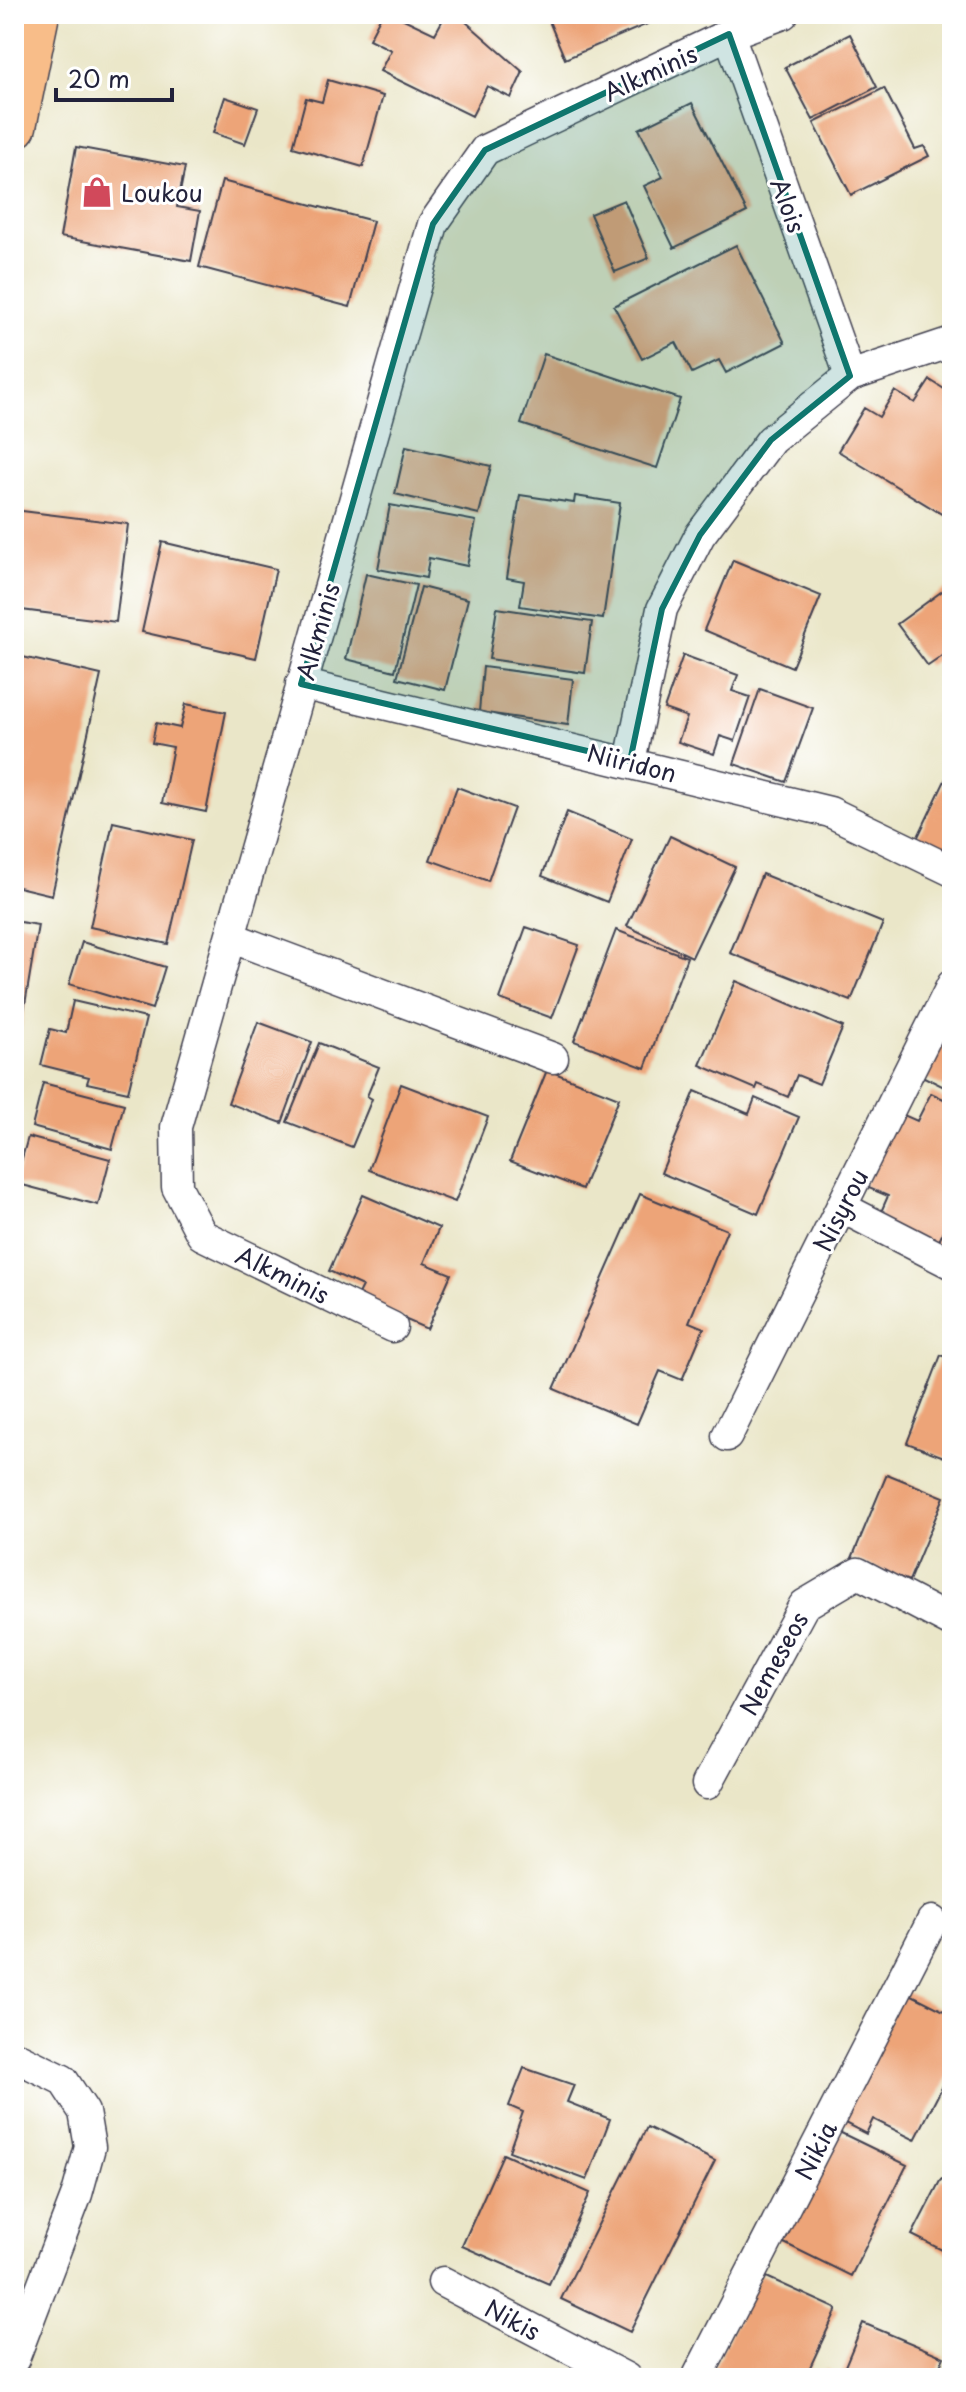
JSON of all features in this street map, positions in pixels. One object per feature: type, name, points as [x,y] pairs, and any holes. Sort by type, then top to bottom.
[{"type":"main road","points":[[14,126],[37,14]]},
{"type":"street","name":"Alkminis","points":[[392,1327],[202,1235],[177,1187],[176,1127],[433,224],[485,150],[729,34],[783,14]]},
{"type":"street","name":"Alois","points":[[729,34],[850,376]]},
{"type":"street","points":[[630,761],[662,609],[700,535],[771,440],[850,376],[952,342]]},
{"type":"street","name":"Niiridon","points":[[301,684],[630,761],[830,812],[952,871]]},
{"type":"street","points":[[230,937],[553,1058]]},
{"type":"street","name":"Nisyrou","points":[[727,1436],[952,985]]},
{"type":"street","points":[[841,1207],[952,1264]]},
{"type":"street","name":"Nemeseos","points":[[707,1784],[804,1605],[858,1573],[952,1622]]},
{"type":"street","name":"Nikia","points":[[697,2378],[932,1921]]},
{"type":"street","points":[[14,2056],[63,2080],[84,2112],[90,2147],[77,2194],[14,2359]]},
{"type":"street","name":"Nikis","points":[[443,2282],[626,2378]]},
{"type":"highlighted area","points":[[729,34],[850,376],[771,440],[700,535],[662,609],[630,761],[301,684],[433,224],[485,150]]},
{"type":"building","points":[[382,14],[393,14],[435,34],[446,14],[457,14],[523,72],[511,98],[487,86],[472,116],[380,71],[391,50],[369,39]]},
{"type":"building","points":[[546,14],[663,14],[664,17],[565,59]]},
{"type":"building","points":[[850,34],[877,87],[813,120],[785,67]]},
{"type":"building","points":[[328,80],[383,96],[363,167],[293,147],[306,98],[322,102]]},
{"type":"building","points":[[884,88],[915,149],[924,146],[929,156],[851,195],[814,123]]},
{"type":"building","points":[[225,97],[258,108],[245,144],[213,133]]},
{"type":"building","points":[[692,103],[747,212],[674,248],[644,186],[663,177],[639,129]]},
{"type":"building","points":[[76,147],[185,167],[177,207],[200,211],[191,261],[60,237]]},
{"type":"building","points":[[222,181],[373,221],[350,307],[199,267]]},
{"type":"building","points":[[624,200],[649,258],[615,272],[590,214]]},
{"type":"building","points":[[736,245],[785,343],[726,373],[719,360],[692,373],[676,342],[642,359],[614,306]]},
{"type":"building","points":[[544,354],[680,399],[657,468],[521,424]]},
{"type":"building","points":[[930,380],[952,394],[952,504],[945,516],[838,451],[864,408],[879,417],[895,391],[915,403]]},
{"type":"building","points":[[406,446],[491,466],[479,514],[395,494]]},
{"type":"building","points":[[520,495],[574,503],[575,496],[620,503],[603,619],[520,606],[524,581],[507,578]]},
{"type":"building","points":[[390,505],[476,521],[467,566],[429,558],[426,578],[378,569]]},
{"type":"building","points":[[14,510],[128,524],[116,622],[14,609]]},
{"type":"building","points":[[162,542],[276,569],[256,658],[142,632]]},
{"type":"building","points":[[733,560],[821,596],[792,667],[704,630]]},
{"type":"building","points":[[366,574],[416,585],[395,671],[346,659]]},
{"type":"building","points":[[952,584],[952,665],[944,655],[928,666],[897,624]]},
{"type":"building","points":[[421,587],[468,599],[445,690],[397,678]]},
{"type":"building","points":[[497,608],[592,622],[585,673],[489,659]]},
{"type":"building","points":[[14,655],[101,675],[52,895],[14,886]]},
{"type":"building","points":[[683,655],[738,675],[732,691],[750,697],[735,741],[720,736],[714,754],[678,742],[687,717],[664,709]]},
{"type":"building","points":[[483,667],[573,679],[568,725],[479,712]]},
{"type":"building","points":[[760,689],[813,708],[786,782],[734,764]]},
{"type":"building","points":[[186,704],[226,712],[206,812],[162,803],[173,747],[152,743],[156,723],[180,728]]},
{"type":"building","points":[[948,774],[952,776],[952,863],[914,845]]},
{"type":"building","points":[[457,787],[514,808],[488,881],[430,860]]},
{"type":"building","points":[[567,812],[632,839],[607,902],[542,876]]},
{"type":"building","points":[[113,822],[192,840],[168,944],[90,927]]},
{"type":"building","points":[[670,836],[735,867],[692,957],[627,926]]},
{"type":"building","points":[[762,874],[883,923],[851,1001],[730,953]]},
{"type":"building","points":[[14,921],[38,925],[21,1029],[14,1028]]},
{"type":"building","points":[[526,927],[579,945],[552,1018],[500,999]]},
{"type":"building","points":[[616,930],[687,957],[645,1068],[574,1041]]},
{"type":"building","points":[[82,942],[165,967],[152,1009],[69,984]]},
{"type":"building","points":[[736,981],[843,1027],[819,1084],[797,1075],[788,1097],[758,1084],[756,1089],[700,1065]]},
{"type":"building","points":[[73,1001],[146,1018],[128,1092],[87,1083],[89,1077],[41,1065],[50,1029],[66,1033]]},
{"type":"building","points":[[952,1003],[952,1091],[916,1073]]},
{"type":"building","points":[[258,1022],[312,1042],[282,1123],[228,1103]]},
{"type":"building","points":[[319,1043],[379,1067],[367,1096],[372,1099],[352,1147],[287,1122]]},
{"type":"building","points":[[547,1070],[619,1098],[582,1189],[510,1161]]},
{"type":"building","points":[[43,1083],[124,1104],[112,1149],[32,1127]]},
{"type":"building","points":[[401,1084],[488,1117],[455,1202],[369,1170]]},
{"type":"building","points":[[695,1091],[749,1114],[755,1098],[799,1117],[758,1214],[661,1173]]},
{"type":"building","points":[[931,1093],[952,1103],[952,1212],[936,1248],[877,1221],[888,1196],[864,1186],[897,1112],[917,1121]]},
{"type":"building","points":[[28,1137],[110,1159],[98,1205],[15,1183]]},
{"type":"building","points":[[640,1194],[727,1230],[689,1322],[704,1328],[682,1380],[660,1371],[637,1424],[554,1389]]},
{"type":"building","points":[[363,1195],[439,1228],[424,1263],[451,1274],[427,1329],[356,1298],[362,1286],[329,1271]]},
{"type":"building","points":[[941,1355],[952,1360],[952,1460],[907,1443]]},
{"type":"building","points":[[887,1474],[944,1497],[909,1581],[852,1558]]},
{"type":"building","points":[[904,1991],[952,2015],[952,2068],[915,2140],[873,2119],[866,2134],[839,2120]]},
{"type":"building","points":[[524,2068],[574,2085],[567,2102],[610,2119],[587,2180],[509,2151],[523,2112],[509,2106]]},
{"type":"building","points":[[647,2127],[715,2161],[630,2332],[561,2299]]},
{"type":"building","points":[[833,2129],[907,2165],[851,2276],[778,2240]]},
{"type":"building","points":[[503,2154],[590,2193],[549,2284],[462,2246]]},
{"type":"building","points":[[941,2179],[952,2184],[952,2255],[912,2235]]},
{"type":"building","points":[[760,2274],[837,2309],[805,2378],[709,2378]]},
{"type":"building","points":[[863,2323],[944,2357],[935,2378],[822,2378],[826,2369],[841,2376]]},
{"type":"place","name":"Loukou","points":[[97,192]]}]
